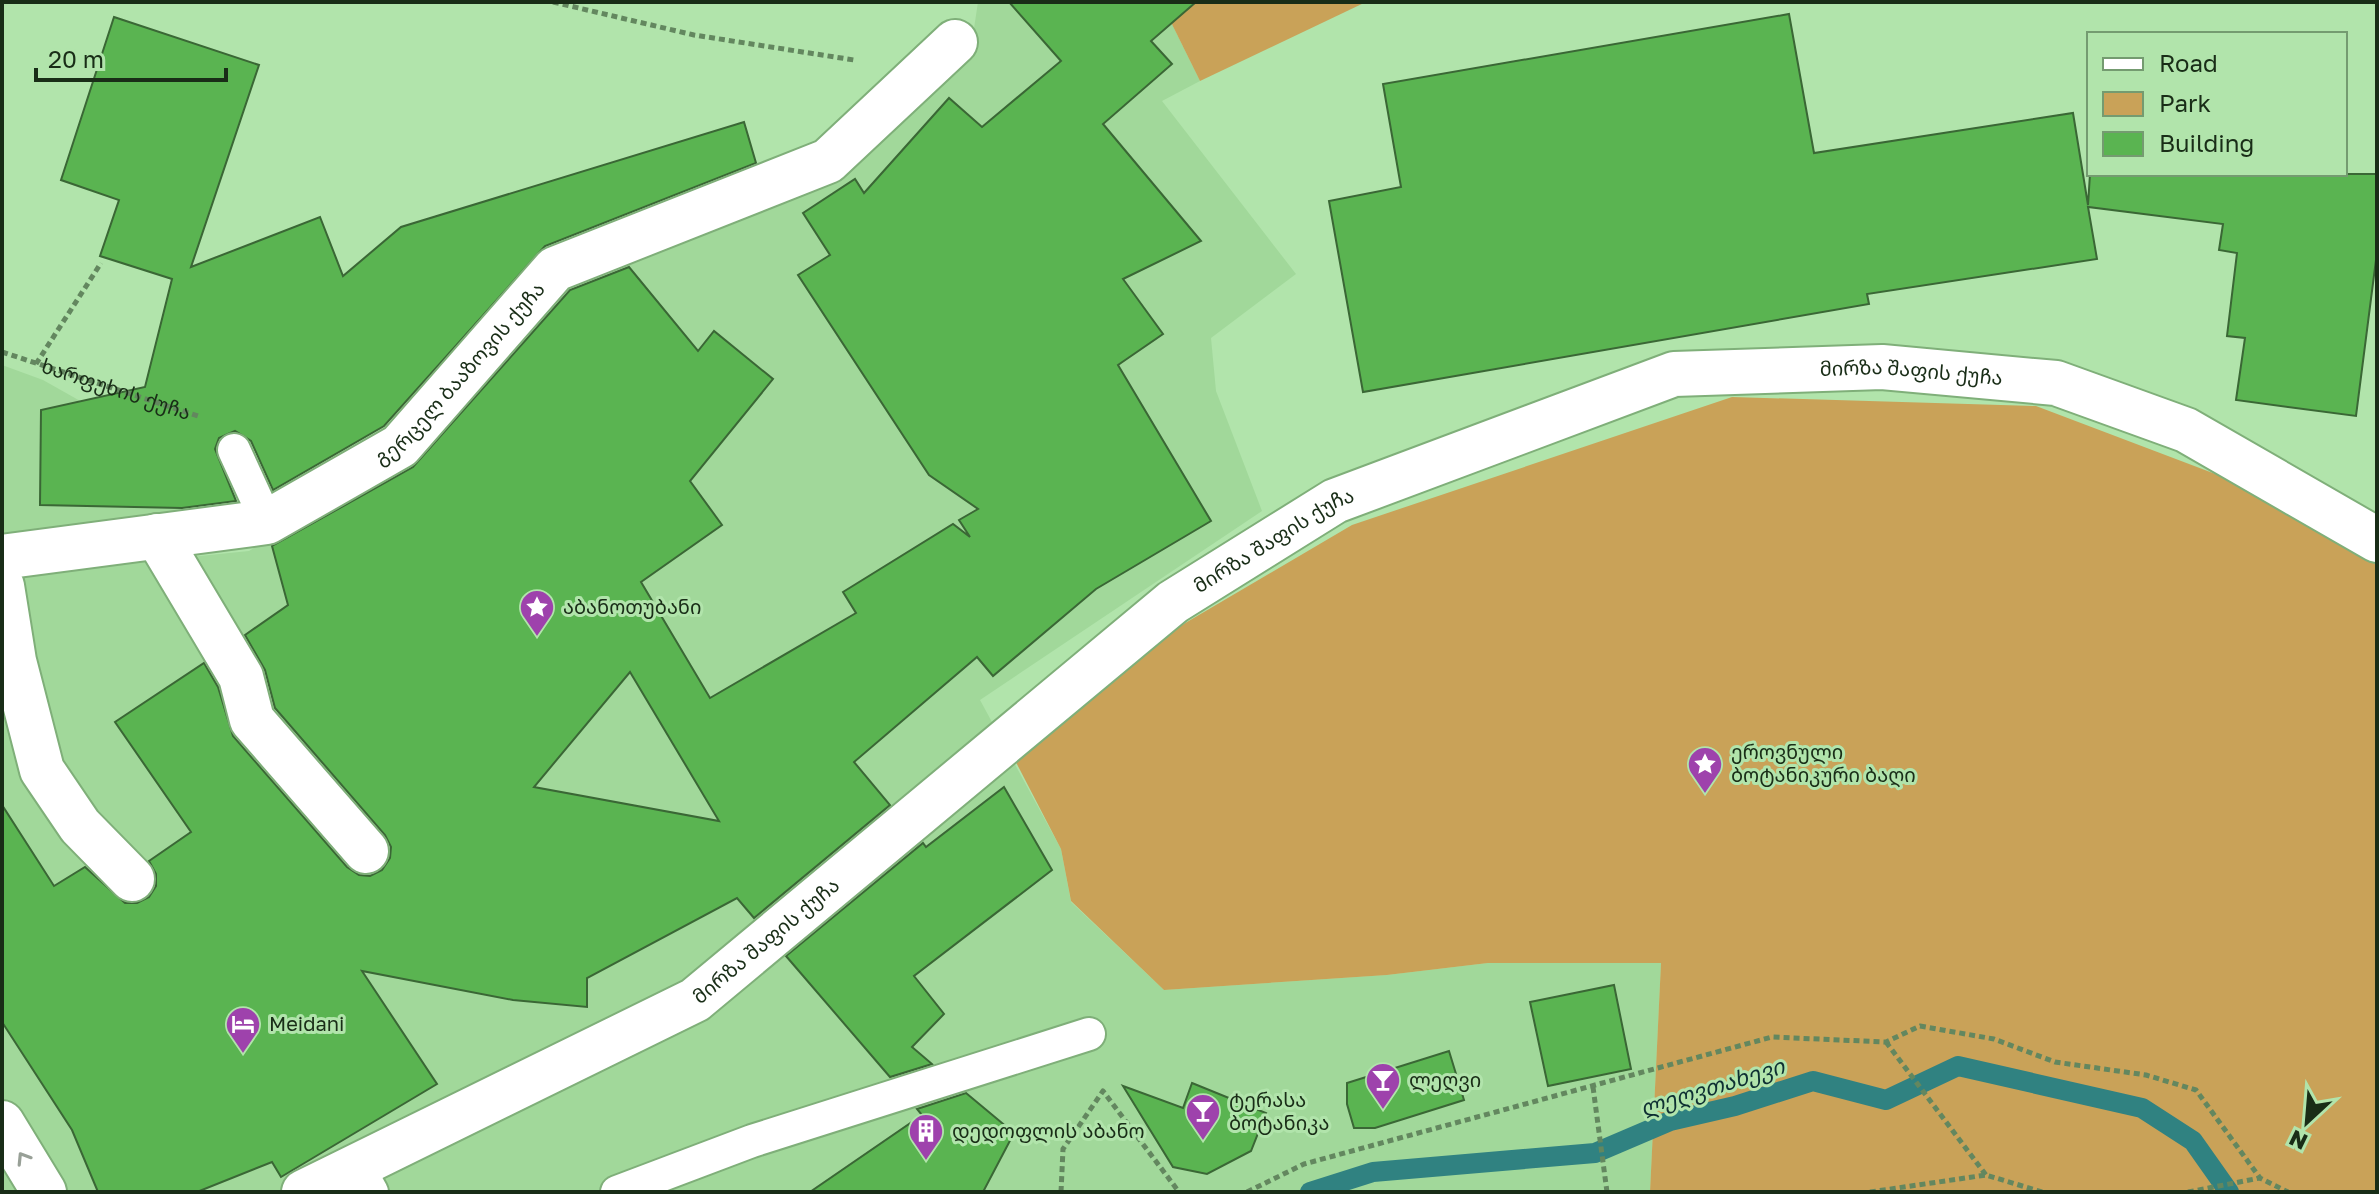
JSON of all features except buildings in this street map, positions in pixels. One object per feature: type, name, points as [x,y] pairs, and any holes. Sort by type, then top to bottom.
[{"type":"street","name":"გერცელ ბააზოვის ქუჩა","points":[[2,557],[267,522],[400,446],[555,269],[828,161],[955,42]]},
{"type":"street","name":"მირზა შაფის ქუჩა","points":[[304,1192],[364,1179],[695,1000],[1173,602],[1335,501],[1674,374],[1882,367],[2056,383],[2186,430],[2377,540]]},
{"type":"street","points":[[157,536],[241,677],[252,720],[366,851]]},
{"type":"street","points":[[2,586],[14,661],[42,770],[80,826],[132,879]]},
{"type":"street","points":[[2,1123],[44,1192]]},
{"type":"lane","points":[[234,450],[267,522]]},
{"type":"lane","points":[[617,1192],[752,1141],[1089,1034]]},
{"type":"path","points":[[553,2],[694,35],[856,60]]},
{"type":"path","points":[[36,364],[101,263]]},
{"type":"path","name":"ხარფუხის ქუჩა","points":[[2,352],[195,413],[234,450]]},
{"type":"path","points":[[1247,1192],[1304,1164],[1772,1037],[1886,1042],[1920,1026],[1994,1039],[2055,1062],[2146,1075],[2196,1090],[2260,1178],[2288,1192]]},
{"type":"path","points":[[1886,1042],[1986,1175]]},
{"type":"path","points":[[1593,1087],[1607,1192]]},
{"type":"path","points":[[1061,1192],[1063,1149],[1103,1091],[1179,1192]]},
{"type":"path","points":[[1870,1192],[1986,1175],[2042,1192]]},
{"type":"path","points":[[2188,1192],[2260,1178]]},
{"type":"shaded area","name":"აბანოთუბანი","points":[[978,2],[1161,2],[1200,81],[1162,101],[1296,274],[1211,338],[1216,391],[1262,511],[980,700],[1061,849],[1071,902],[1164,990],[1387,975],[1488,963],[1661,963],[1650,1192],[2,1192],[2,576],[249,551],[411,453],[610,242],[776,207],[849,160],[973,35]]},
{"type":"shaded area","points":[[2,365],[43,380],[247,495],[39,542],[2,545]]},
{"type":"green space","points":[[1161,2],[1366,2],[1200,81]]},
{"type":"green space","name":"ეროვნული ბოტანიკური ბაღი","points":[[1732,397],[2036,406],[2297,505],[2377,565],[2377,1192],[1650,1192],[1661,963],[1488,963],[1387,975],[1164,990],[1071,901],[1061,849],[1005,741],[1187,622],[1352,525]]},
{"type":"waterway","name":"ლეღვთახევი","points":[[1310,1192],[1373,1172],[1595,1153],[1670,1121],[1735,1106],[1813,1081],[1886,1100],[1958,1066],[2142,1108],[2193,1141],[2229,1192]]},
{"type":"place","name":"აბანოთუბანი","points":[[537,638]]},
{"type":"place","name":"ეროვნული ბოტანიკური ბაღი","points":[[1705,795]]},
{"type":"place","name":"Meidani","points":[[243,1055]]},
{"type":"place","name":"ლეღვი","points":[[1383,1111]]},
{"type":"place","name":"ტერასა ბოტანიკა","points":[[1203,1142]]},
{"type":"place","name":"დედოფლის აბანო","points":[[926,1162]]}]
